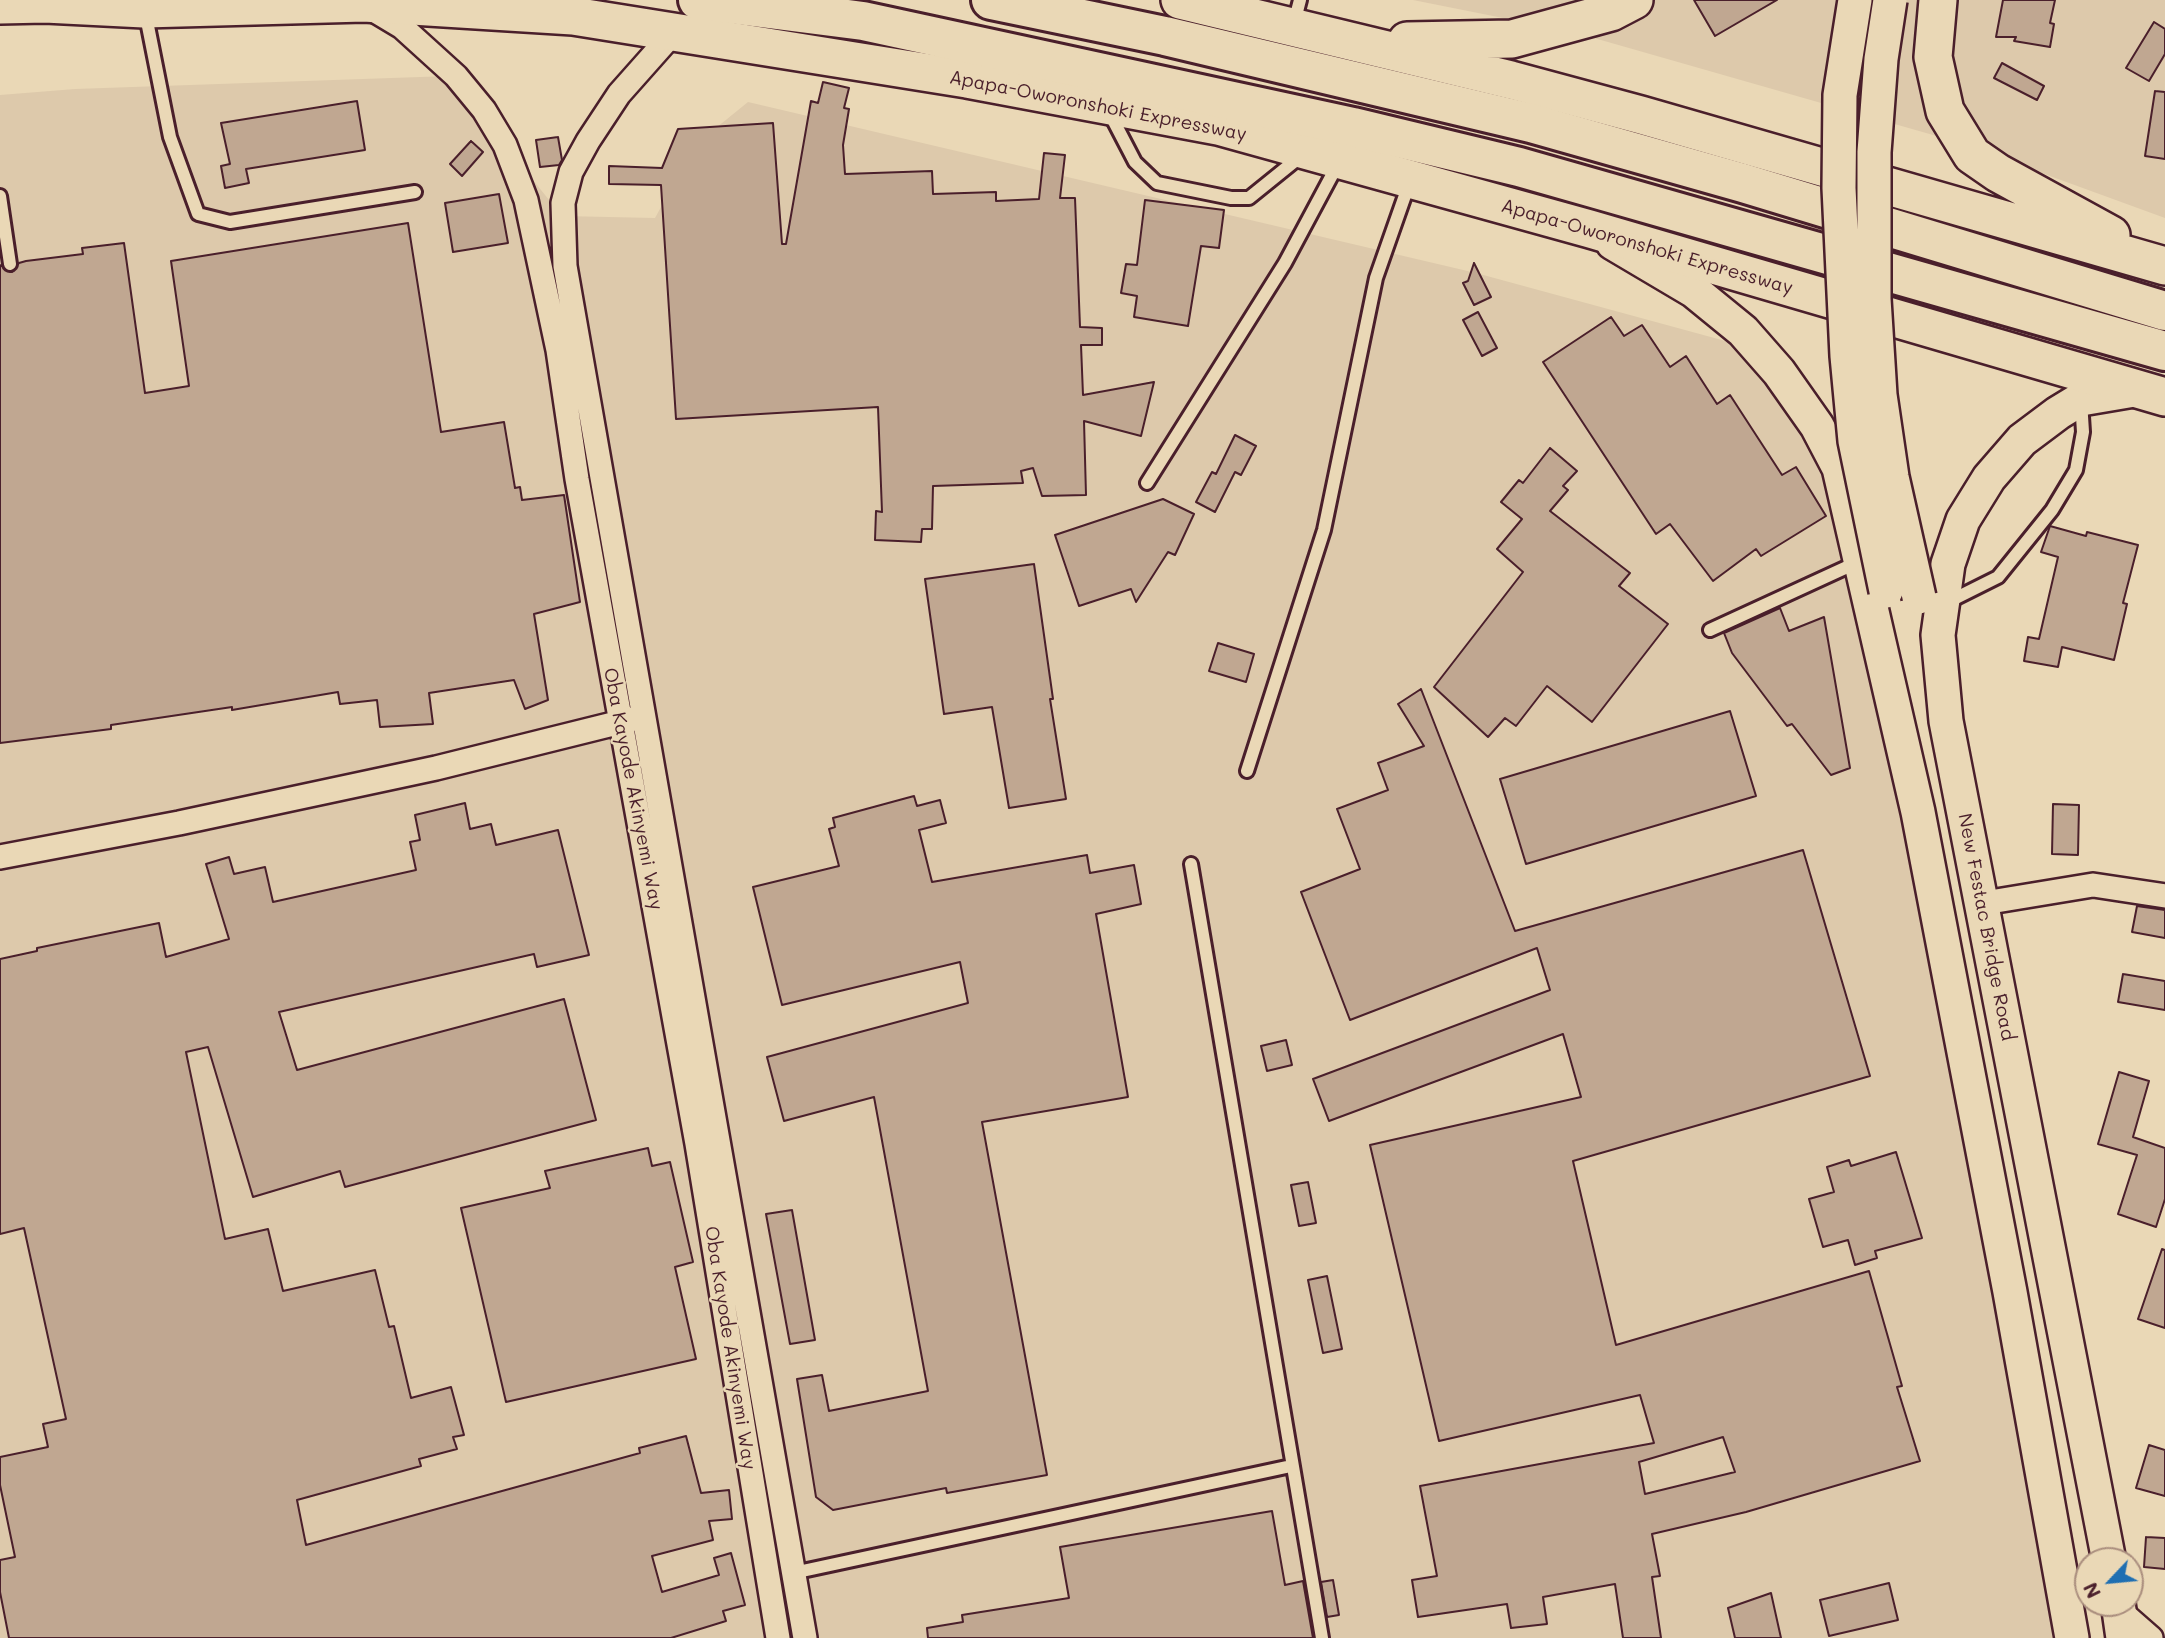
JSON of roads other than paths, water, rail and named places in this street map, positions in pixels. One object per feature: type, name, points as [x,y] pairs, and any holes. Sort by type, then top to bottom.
[{"type":"highway","name":"Apapa-Oworonshoki Expressway","points":[[698,0],[863,22],[1338,146],[1532,171],[2165,351]]},
{"type":"highway","points":[[991,0],[1165,36],[1531,123],[1743,183],[2165,311]]},
{"type":"main road","points":[[1180,0],[1297,14],[1353,42],[1641,115],[2165,265]]},
{"type":"main road","points":[[1353,42],[1513,39],[1611,12],[1634,0]]},
{"type":"main road","points":[[1855,0],[1840,95],[1839,188],[1846,343],[1855,441],[1982,1065],[1975,1103]]},
{"type":"main road","points":[[1890,0],[1881,60],[1874,152],[1874,299],[1880,395],[1892,477],[1930,601],[1931,711],[1998,1063],[2019,1097]]},
{"type":"main road","points":[[1938,0],[1933,57],[1945,111],[1972,155],[1998,173],[2165,265]]},
{"type":"main road","name":"Apapa-Oworonshoki Expressway","points":[[0,5],[45,4],[144,9],[364,3],[573,16],[800,51],[1338,146],[1410,180],[1590,229],[2153,393]]},
{"type":"main road","points":[[1590,229],[1694,291],[1743,331],[1779,372],[1817,426],[1839,468],[1918,812],[1975,1103],[2072,1638]]},
{"type":"main road","name":"New Festac Bridge Road","points":[[2106,1547],[1984,903],[1946,721],[1938,635],[1930,601],[1948,564],[1963,520],[1989,478],[2022,440],[2081,400],[2153,393]]},
{"type":"street","name":"Oba Kayode Akinyemi Way","points":[[364,3],[402,27],[456,76],[484,110],[505,145],[526,200],[558,350],[577,479],[695,1130],[778,1638]]},
{"type":"street","name":"Oba Kayode Akinyemi Way","points":[[674,32],[619,94],[587,141],[572,172],[563,203],[568,280],[805,1638]]},
{"type":"street","points":[[0,857],[409,774],[620,721],[643,718]]},
{"type":"street","points":[[1984,903],[2093,885],[2165,895]]},
{"type":"street","points":[[2120,1617],[2151,1638]]},
{"type":"lane","points":[[144,9],[170,137],[198,214],[230,222],[415,192]]},
{"type":"lane","points":[[1106,105],[1135,162],[1157,183],[1231,198],[1248,198],[1338,146]]},
{"type":"lane","points":[[1147,483],[1285,263],[1338,146]]},
{"type":"lane","points":[[1247,771],[1324,530],[1376,278],[1410,180]]},
{"type":"lane","points":[[0,196],[10,264]]},
{"type":"lane","points":[[1930,601],[1998,577],[2053,510],[2076,470],[2083,432],[2081,400]]},
{"type":"lane","points":[[1710,630],[1862,560]]},
{"type":"lane","points":[[1191,864],[1322,1638]]},
{"type":"lane","points":[[793,1573],[1291,1466]]}]
